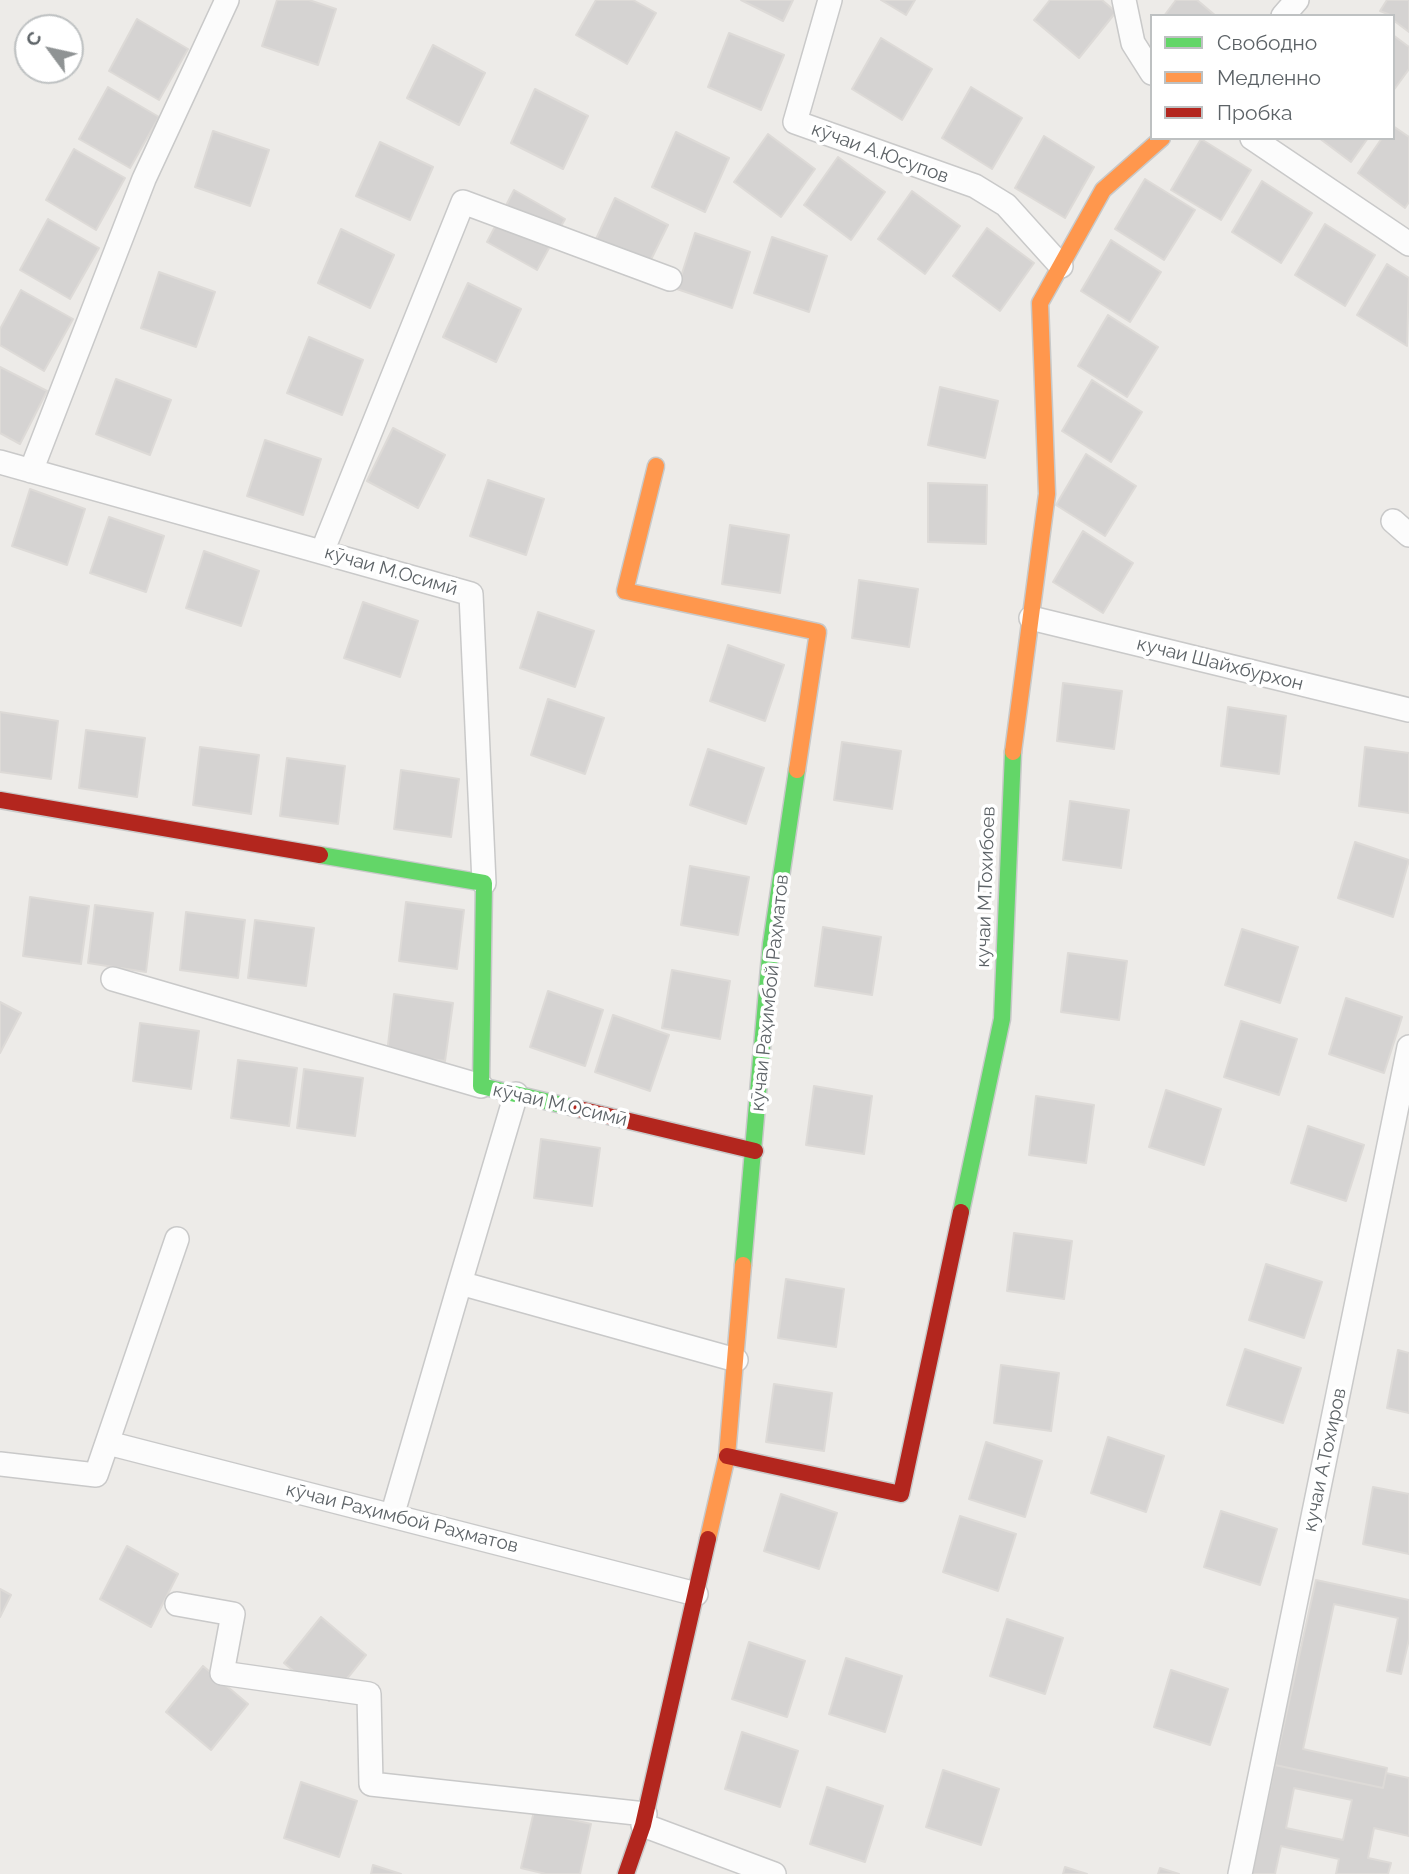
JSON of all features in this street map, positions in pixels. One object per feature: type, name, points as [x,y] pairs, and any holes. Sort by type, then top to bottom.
[{"type":"street","points":[[31,471],[144,179],[227,0]]},
{"type":"street","name":"кӯчаи А.Юсупов","points":[[830,0],[795,122],[975,186],[1006,205],[1061,266]]},
{"type":"street","points":[[1124,0],[1133,43],[1150,70]]},
{"type":"street","points":[[1285,14],[1297,0]]},
{"type":"street","name":"кучаи М.Тохибоев","points":[[727,1456],[901,1494],[1002,1019],[1012,759],[1047,494],[1040,303],[1103,190],[1160,140]]},
{"type":"street","points":[[1255,140],[1409,244]]},
{"type":"street","points":[[322,552],[463,202],[670,279]]},
{"type":"street","name":"кӯчаи М.Осимӣ","points":[[0,462],[471,594],[484,883],[481,1086],[755,1152]]},
{"type":"street","name":"кӯчаи Раҳимбой Раҳматов","points":[[626,1874],[644,1819],[727,1456],[771,944],[818,632],[625,591],[656,466]]},
{"type":"street","name":"кучаи Шайхбурхон","points":[[1031,618],[1409,710]]},
{"type":"street","points":[[0,800],[484,883]]},
{"type":"street","points":[[113,979],[481,1086]]},
{"type":"street","name":"кучаи А.Тохиров","points":[[1240,1874],[1409,1047]]},
{"type":"street","points":[[393,1516],[516,1094]]},
{"type":"street","points":[[0,1465],[96,1475],[177,1239]]},
{"type":"street","points":[[460,1283],[736,1360]]},
{"type":"street","name":"кӯчаи Раҳимбой Раҳматов","points":[[108,1443],[696,1594]]},
{"type":"street","points":[[177,1604],[233,1614],[222,1673],[369,1694],[371,1784],[644,1819],[774,1874]]},
{"type":"building","points":[[277,0],[309,0],[336,9],[318,65],[262,46]]},
{"type":"building","points":[[596,0],[633,0],[656,13],[627,64],[576,35]]},
{"type":"building","points":[[741,0],[793,0],[783,21]]},
{"type":"building","points":[[881,0],[915,0],[906,15]]},
{"type":"building","points":[[1050,0],[1102,0],[1116,12],[1079,58],[1034,20]]},
{"type":"building","points":[[1176,0],[1197,0],[1214,14],[1166,14]]},
{"type":"building","points":[[1387,0],[1409,0],[1409,32],[1395,22],[1395,14],[1380,11]]},
{"type":"building","points":[[137,19],[188,49],[159,100],[109,71]]},
{"type":"building","points":[[729,33],[784,55],[761,110],[708,87]]},
{"type":"building","points":[[1395,36],[1409,47],[1409,69],[1395,88]]},
{"type":"building","points":[[881,38],[932,69],[902,120],[852,89]]},
{"type":"building","points":[[433,45],[485,73],[459,125],[407,98]]},
{"type":"building","points":[[108,87],[159,117],[130,168],[79,139]]},
{"type":"building","points":[[971,87],[1022,118],[992,169],[942,138]]},
{"type":"building","points":[[535,89],[588,116],[563,169],[511,143]]},
{"type":"building","points":[[1395,127],[1409,137],[1409,202],[1405,208],[1358,173],[1381,140],[1395,140]]},
{"type":"building","points":[[213,131],[269,150],[250,206],[195,187]]},
{"type":"building","points":[[676,132],[729,158],[705,212],[652,187]]},
{"type":"building","points":[[768,134],[815,169],[781,217],[734,182]]},
{"type":"building","points":[[1044,136],[1094,167],[1065,218],[1015,188]]},
{"type":"building","points":[[1200,140],[1251,170],[1221,220],[1171,190]]},
{"type":"building","points":[[1322,140],[1367,140],[1351,162]]},
{"type":"building","points":[[380,142],[433,167],[410,220],[356,196]]},
{"type":"building","points":[[74,149],[125,178],[96,230],[46,200]]},
{"type":"building","points":[[838,157],[885,192],[851,240],[804,205]]},
{"type":"building","points":[[1145,179],[1195,210],[1164,260],[1115,229]]},
{"type":"building","points":[[1262,181],[1312,213],[1281,263],[1232,232]]},
{"type":"building","points":[[514,190],[565,219],[537,270],[487,242]]},
{"type":"building","points":[[912,191],[960,226],[925,274],[878,239]]},
{"type":"building","points":[[615,198],[668,225],[642,278],[590,252]]},
{"type":"building","points":[[48,219],[99,248],[70,299],[20,270]]},
{"type":"building","points":[[1325,224],[1375,255],[1345,306],[1295,275]]},
{"type":"building","points":[[987,228],[1034,263],[1000,311],[953,276]]},
{"type":"building","points":[[341,229],[394,255],[370,308],[318,283]]},
{"type":"building","points":[[695,233],[750,252],[732,308],[677,289]]},
{"type":"building","points":[[772,237],[827,256],[809,312],[754,293]]},
{"type":"building","points":[[1111,240],[1161,272],[1130,322],[1081,291]]},
{"type":"building","points":[[1387,264],[1409,278],[1407,346],[1357,315]]},
{"type":"building","points":[[159,272],[215,292],[196,347],[141,328]]},
{"type":"building","points":[[468,283],[521,309],[496,362],[443,337]]},
{"type":"building","points":[[21,290],[73,319],[44,371],[0,345],[0,329]]},
{"type":"building","points":[[1108,315],[1158,347],[1127,397],[1078,366]]},
{"type":"building","points":[[309,337],[363,360],[342,415],[287,393]]},
{"type":"building","points":[[0,367],[47,391],[20,444],[0,433]]},
{"type":"building","points":[[116,379],[171,400],[150,455],[96,434]]},
{"type":"building","points":[[1092,380],[1142,412],[1111,462],[1062,431]]},
{"type":"building","points":[[940,387],[998,401],[985,458],[928,445]]},
{"type":"building","points":[[393,428],[445,455],[418,508],[367,481]]},
{"type":"building","points":[[265,440],[321,459],[303,515],[247,496]]},
{"type":"building","points":[[1086,454],[1136,486],[1105,536],[1056,505]]},
{"type":"building","points":[[488,480],[544,499],[526,555],[470,536]]},
{"type":"building","points":[[928,483],[987,485],[986,544],[928,542]]},
{"type":"building","points":[[30,489],[85,509],[67,565],[12,546]]},
{"type":"building","points":[[109,517],[164,536],[146,592],[90,573]]},
{"type":"building","points":[[730,525],[789,535],[780,593],[722,584]]},
{"type":"building","points":[[1083,531],[1133,563],[1103,613],[1053,582]]},
{"type":"building","points":[[204,551],[259,571],[241,626],[186,608]]},
{"type":"building","points":[[859,580],[918,589],[909,647],[852,638]]},
{"type":"building","points":[[363,602],[418,621],[400,677],[344,658]]},
{"type":"building","points":[[538,612],[594,631],[575,687],[520,668]]},
{"type":"building","points":[[728,645],[784,665],[765,721],[710,701]]},
{"type":"building","points":[[1063,683],[1122,691],[1114,749],[1057,741]]},
{"type":"building","points":[[548,699],[604,718],[585,774],[531,755]]},
{"type":"building","points":[[1228,707],[1286,716],[1279,774],[1221,766]]},
{"type":"building","points":[[0,712],[58,721],[51,779],[0,772]]},
{"type":"building","points":[[86,730],[145,738],[137,797],[79,788]]},
{"type":"building","points":[[842,742],[901,751],[892,809],[834,800]]},
{"type":"building","points":[[200,747],[259,755],[251,814],[193,805]]},
{"type":"building","points":[[1365,747],[1409,753],[1409,813],[1359,806]]},
{"type":"building","points":[[708,749],[764,768],[746,824],[690,805]]},
{"type":"building","points":[[287,758],[345,766],[338,824],[280,816]]},
{"type":"building","points":[[401,770],[459,779],[451,837],[394,829]]},
{"type":"building","points":[[1070,801],[1129,810],[1121,868],[1063,860]]},
{"type":"building","points":[[1355,842],[1409,860],[1393,917],[1338,898]]},
{"type":"building","points":[[690,866],[749,877],[738,935],[681,925]]},
{"type":"building","points":[[30,897],[89,906],[81,964],[23,956]]},
{"type":"building","points":[[406,902],[464,910],[457,969],[399,961]]},
{"type":"building","points":[[95,905],[153,913],[146,972],[88,963]]},
{"type":"building","points":[[186,912],[245,920],[238,978],[180,970]]},
{"type":"building","points":[[255,920],[314,928],[306,986],[248,978]]},
{"type":"building","points":[[823,927],[881,937],[872,995],[815,986]]},
{"type":"building","points":[[1242,929],[1298,947],[1280,1003],[1225,985]]},
{"type":"building","points":[[1068,953],[1127,961],[1119,1020],[1061,1012]]},
{"type":"building","points":[[672,970],[730,981],[720,1039],[662,1028]]},
{"type":"building","points":[[548,991],[603,1010],[585,1066],[530,1047]]},
{"type":"building","points":[[394,994],[453,1003],[445,1061],[387,1053]]},
{"type":"building","points":[[1346,998],[1402,1017],[1384,1073],[1329,1054]]},
{"type":"building","points":[[0,1002],[21,1013],[0,1053]]},
{"type":"building","points":[[613,1015],[669,1035],[650,1091],[595,1072]]},
{"type":"building","points":[[1241,1021],[1297,1039],[1279,1095],[1224,1077]]},
{"type":"building","points":[[140,1023],[199,1031],[191,1089],[133,1081]]},
{"type":"building","points":[[238,1060],[297,1068],[289,1126],[231,1118]]},
{"type":"building","points":[[304,1069],[363,1078],[355,1136],[297,1128]]},
{"type":"building","points":[[814,1086],[872,1096],[864,1154],[806,1145]]},
{"type":"building","points":[[1166,1090],[1221,1109],[1204,1165],[1149,1147]]},
{"type":"building","points":[[1036,1096],[1094,1105],[1086,1163],[1029,1155]]},
{"type":"building","points":[[1308,1126],[1364,1145],[1346,1201],[1291,1183]]},
{"type":"building","points":[[541,1139],[600,1148],[592,1206],[534,1198]]},
{"type":"building","points":[[1014,1233],[1072,1241],[1064,1299],[1007,1291]]},
{"type":"building","points":[[1266,1264],[1322,1282],[1304,1338],[1249,1320]]},
{"type":"building","points":[[786,1279],[844,1289],[836,1347],[778,1338]]},
{"type":"building","points":[[1245,1349],[1301,1368],[1283,1423],[1227,1405]]},
{"type":"building","points":[[1398,1350],[1409,1353],[1409,1413],[1387,1408]]},
{"type":"building","points":[[1001,1365],[1059,1373],[1051,1431],[994,1423]]},
{"type":"building","points":[[774,1384],[832,1393],[824,1451],[766,1442]]},
{"type":"building","points":[[1108,1437],[1164,1456],[1146,1512],[1091,1493]]},
{"type":"building","points":[[986,1442],[1042,1461],[1025,1517],[969,1499]]},
{"type":"building","points":[[1373,1487],[1409,1494],[1409,1554],[1363,1544]]},
{"type":"building","points":[[781,1494],[837,1513],[819,1569],[764,1551]]},
{"type":"building","points":[[1221,1511],[1277,1529],[1260,1585],[1204,1567]]},
{"type":"building","points":[[960,1516],[1016,1534],[998,1591],[943,1572]]},
{"type":"building","points":[[127,1546],[178,1574],[151,1627],[100,1599]]},
{"type":"building","points":[[1316,1580],[1409,1600],[1409,1639],[1401,1674],[1387,1671],[1398,1618],[1334,1604],[1303,1749],[1387,1768],[1383,1788],[1275,1765]]},
{"type":"building","points":[[0,1589],[11,1595],[0,1617]]},
{"type":"building","points":[[321,1617],[366,1655],[329,1701],[284,1663]]},
{"type":"building","points":[[1007,1619],[1063,1638],[1045,1694],[990,1676]]},
{"type":"building","points":[[749,1642],[805,1661],[787,1717],[732,1699]]},
{"type":"building","points":[[846,1658],[902,1676],[885,1732],[829,1714]]},
{"type":"building","points":[[203,1666],[248,1704],[211,1750],[166,1712]]},
{"type":"building","points":[[1171,1670],[1228,1689],[1210,1745],[1154,1727]]},
{"type":"building","points":[[742,1732],[798,1751],[780,1807],[725,1789]]},
{"type":"building","points":[[1275,1765],[1383,1788],[1386,1773],[1409,1778],[1409,1836],[1374,1828],[1368,1858],[1391,1863],[1388,1874],[1336,1874],[1339,1859],[1281,1846],[1275,1874],[1252,1874]],"holes":[[[1294,1788],[1352,1800],[1343,1840],[1286,1828]]]},
{"type":"building","points":[[943,1770],[999,1789],[981,1845],[926,1827]]},
{"type":"building","points":[[301,1782],[357,1801],[339,1857],[284,1838]]},
{"type":"building","points":[[827,1787],[883,1806],[865,1862],[810,1844]]},
{"type":"building","points":[[534,1811],[591,1824],[580,1874],[546,1874],[521,1868]]},
{"type":"building","points":[[373,1865],[401,1874],[371,1874]]},
{"type":"building","points":[[1065,1867],[1087,1874],[1063,1874]]},
{"type":"building","points":[[1160,1868],[1179,1874],[1158,1874]]},
{"type":"traffic: fast","points":[[961,1212],[1002,1019],[1013,752]]},
{"type":"traffic: fast","points":[[743,1265],[771,944],[797,770]]},
{"type":"traffic: fast","points":[[320,855],[484,883],[481,1086],[579,1109]]},
{"type":"traffic: slow","points":[[1013,752],[1047,494],[1040,303],[1103,190],[1160,140]]},
{"type":"traffic: slow","points":[[656,466],[625,591],[818,632],[797,770]]},
{"type":"traffic: slow","points":[[708,1539],[727,1456],[743,1265]]},
{"type":"traffic: jam","points":[[0,800],[320,855]]},
{"type":"traffic: jam","points":[[579,1109],[755,1151]]},
{"type":"traffic: jam","points":[[727,1456],[901,1494],[961,1212]]},
{"type":"traffic: jam","points":[[626,1874],[643,1825],[708,1539]]}]
